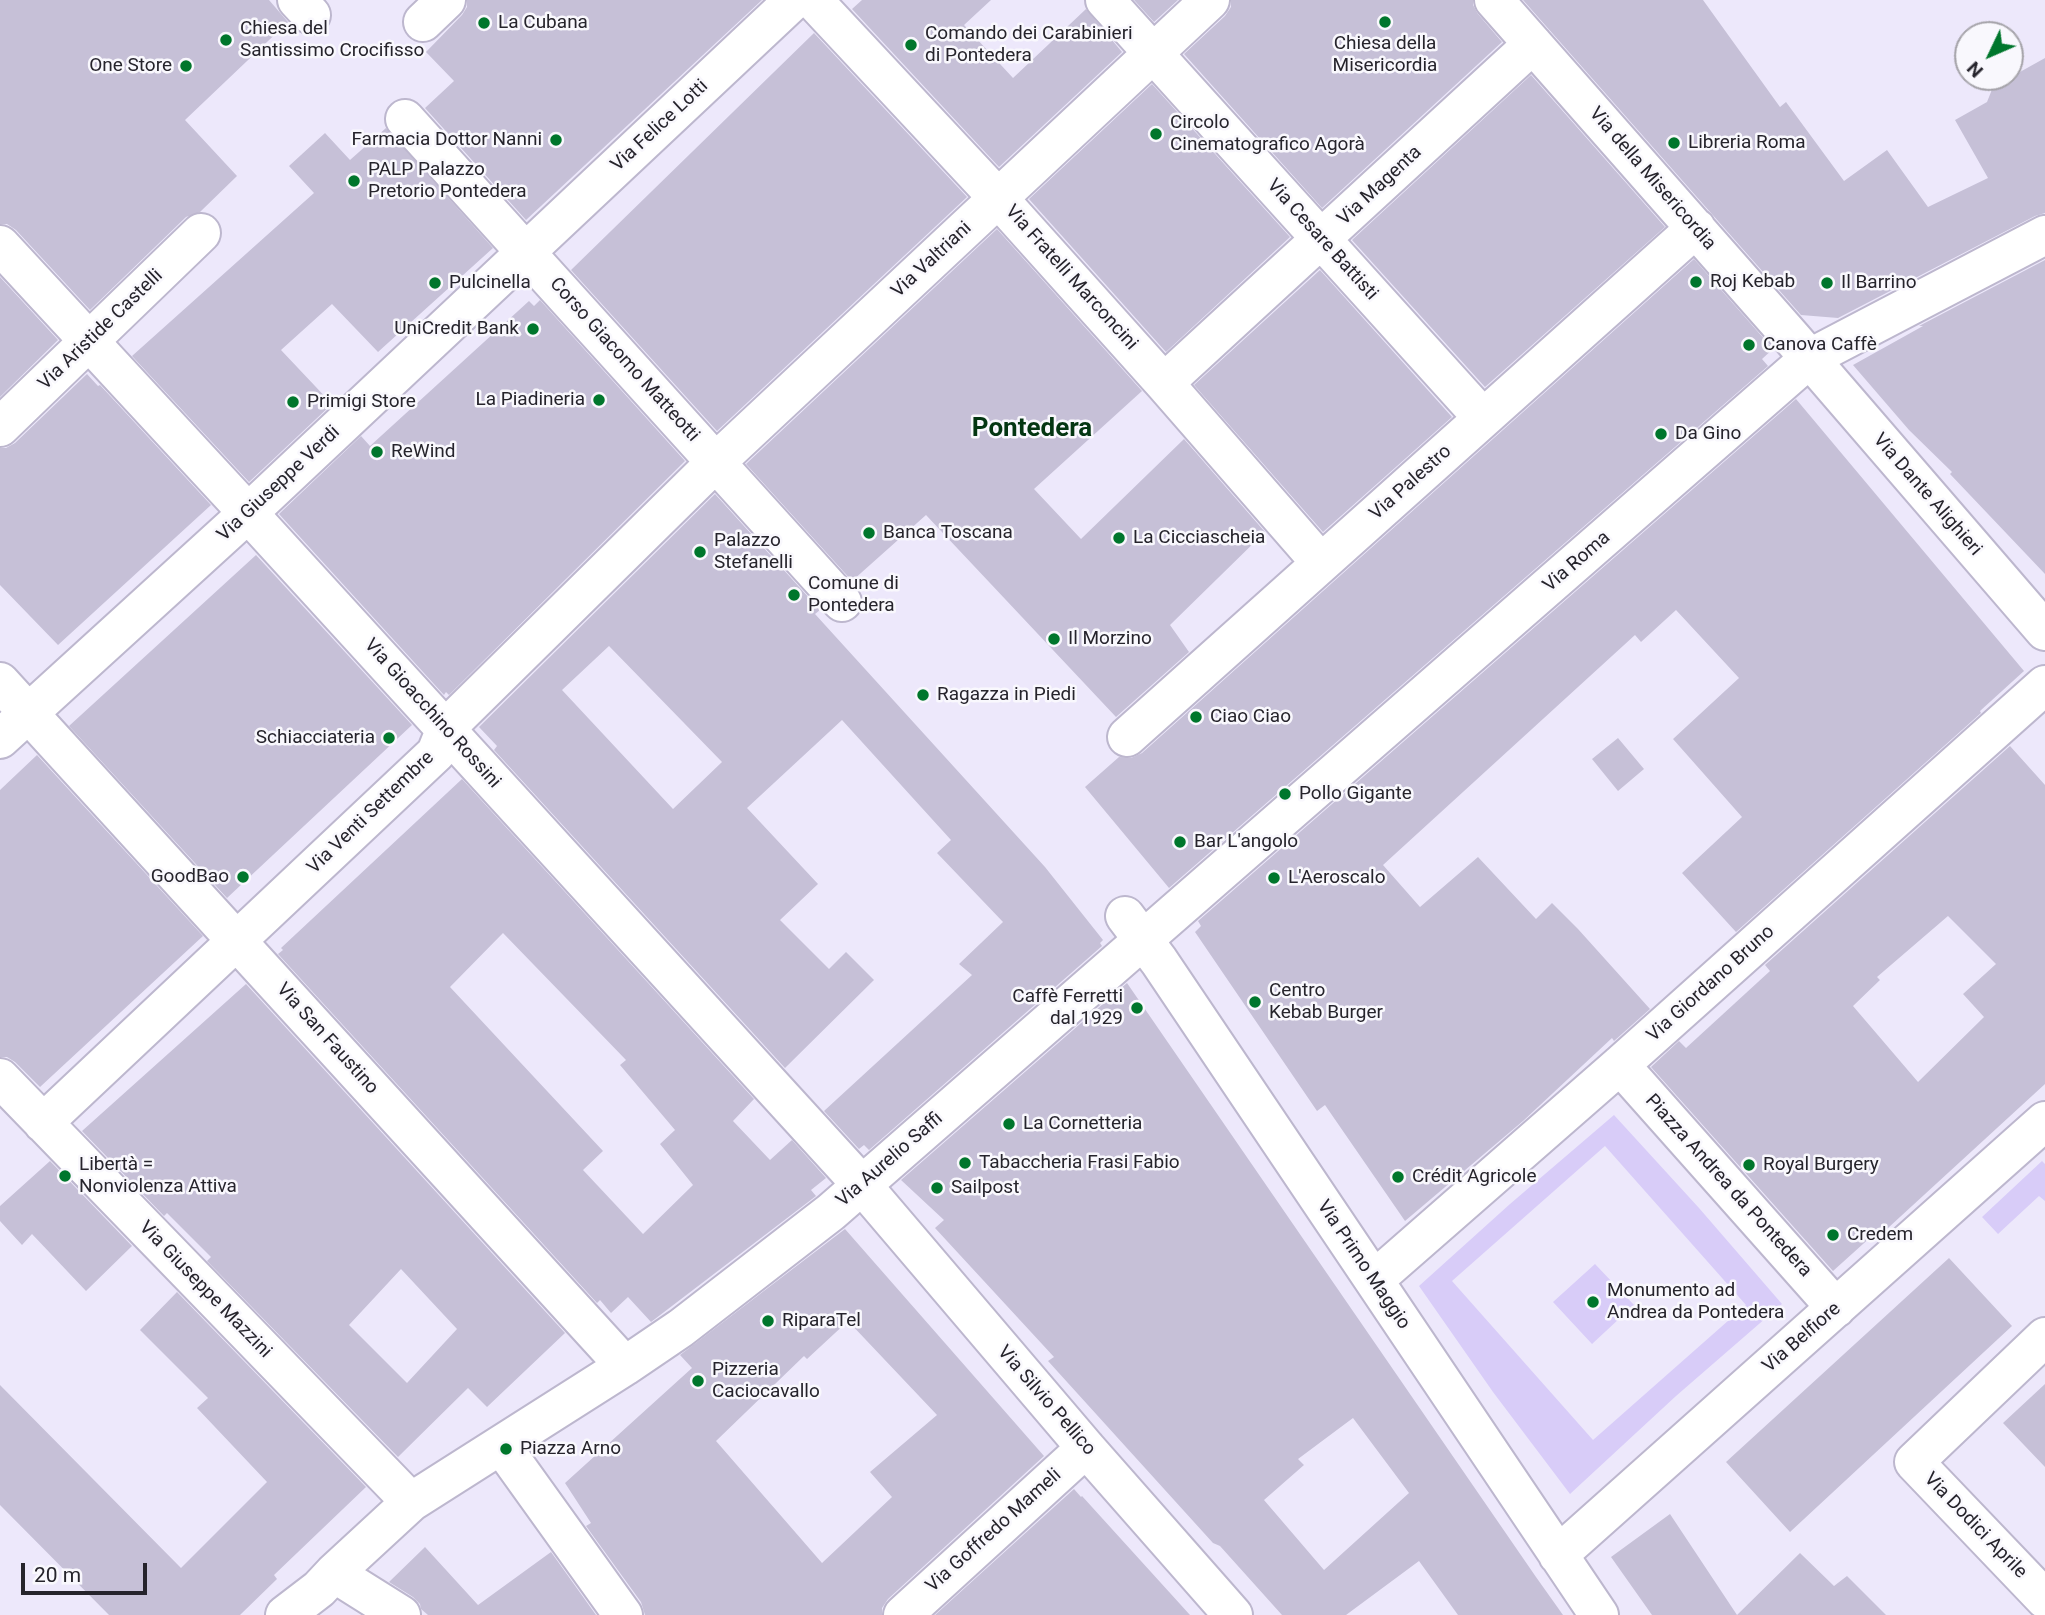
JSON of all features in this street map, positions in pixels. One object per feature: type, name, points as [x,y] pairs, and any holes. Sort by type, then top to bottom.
[{"type":"street","name":"Via Felice Lotti","points":[[527,253],[794,0]]},
{"type":"street","name":"Via Fratelli Marconcini","points":[[813,0],[999,198],[1321,563]]},
{"type":"street","name":"Via Cesare Battisti","points":[[1105,0],[1483,418]]},
{"type":"street","name":"Via Valtriani","points":[[716,462],[1210,0]]},
{"type":"street","name":"Via della Misericordia","points":[[1494,0],[1810,358]]},
{"type":"street","name":"Via Magenta","points":[[1164,383],[1533,44]]},
{"type":"street","name":"Corso Giacomo Matteotti","points":[[405,119],[842,602]]},
{"type":"street","name":"Via Palestro","points":[[1127,737],[1696,228]]},
{"type":"street","name":"Via Aristide Castelli","points":[[0,427],[201,233]]},
{"type":"street","name":"Via Roma","points":[[1135,928],[1810,358],[2045,235]]},
{"type":"street","name":"Via Gioacchino Rossini","points":[[0,245],[446,728],[862,1185]]},
{"type":"street","name":"Via Giuseppe Verdi","points":[[0,739],[527,253]]},
{"type":"street","name":"Via Dante Alighieri","points":[[1810,358],[2045,631]]},
{"type":"street","name":"Via Venti Settembre","points":[[43,1123],[436,753],[446,728],[716,462]]},
{"type":"street","name":"Via San Faustino","points":[[0,682],[625,1366]]},
{"type":"street","name":"Via Giordano Bruno","points":[[1374,1280],[1620,1065],[2045,685]]},
{"type":"street","name":"Via Aurelio Saffi","points":[[625,1366],[706,1310],[862,1185],[1135,928]]},
{"type":"street","name":"Via Primo Maggio","points":[[1135,928],[1599,1615]]},
{"type":"street","name":"Piazza Andrea da Pontedera","points":[[1620,1065],[1836,1308]]},
{"type":"street","name":"Via Giuseppe Mazzini","points":[[0,1078],[411,1502]]},
{"type":"street","name":"Via Belfiore","points":[[1558,1555],[2045,1121]]},
{"type":"street","name":"Via Silvio Pellico","points":[[862,1185],[1086,1448],[1233,1615]]},
{"type":"street","name":"Via Dodici Aprile","points":[[2045,1337],[1914,1462],[2045,1599]]},
{"type":"street","points":[[285,1615],[320,1592],[411,1502],[625,1366]]},
{"type":"street","points":[[501,1445],[624,1615]]},
{"type":"street","name":"Via Goffredo Mameli","points":[[903,1615],[1086,1448]]},
{"type":"street","points":[[320,1592],[401,1615]]},
{"type":"shaded area","points":[[1614,1115],[1782,1304],[1676,1396],[1570,1494],[1493,1392],[1419,1286]],"holes":[[[1605,1146],[1746,1305],[1593,1440],[1452,1281]]]},
{"type":"shaded area","points":[[2042,1161],[2045,1164],[2045,1201],[2039,1196],[1998,1234],[1982,1217]]},
{"type":"shaded area","points":[[1595,1264],[1634,1305],[1592,1344],[1553,1302]]},
{"type":"building","points":[[0,0],[269,0],[288,22],[185,120],[237,176],[200,212],[186,217],[90,310],[16,230],[7,224],[0,224]]},
{"type":"building","points":[[467,0],[762,0],[526,220],[425,108],[454,81],[426,52],[462,15],[467,7]]},
{"type":"building","points":[[862,0],[991,0],[964,25],[1013,78],[1086,9],[1122,52],[999,167],[852,9]]},
{"type":"building","points":[[1134,0],[1178,0],[1154,22]]},
{"type":"building","points":[[1231,0],[1473,0],[1478,14],[1502,42],[1322,208],[1184,54],[1225,16],[1231,7]]},
{"type":"building","points":[[1523,0],[1703,0],[1780,107],[1786,102],[1844,181],[1887,150],[1928,207],[1988,178],[1955,120],[1987,102],[1991,91],[2024,91],[2024,70],[2045,58],[2045,213],[1838,318],[1801,315]]},
{"type":"building","points":[[814,33],[967,197],[717,431],[571,270]]},
{"type":"building","points":[[1531,75],[1665,227],[1485,387],[1352,240]]},
{"type":"building","points":[[1152,84],[1290,237],[1166,352],[1029,199]]},
{"type":"building","points":[[386,128],[493,248],[378,352],[332,304],[281,350],[332,404],[249,482],[132,356],[314,193],[289,166],[325,133],[350,160]]},
{"type":"building","points":[[997,229],[1142,391],[1034,489],[1081,539],[1184,439],[1265,532],[1170,625],[1189,652],[1116,717],[926,515],[852,581],[746,464]]},
{"type":"building","points":[[1694,259],[1773,349],[1762,359],[1768,366],[1169,888],[1085,787],[1119,757],[1131,758],[1142,753]]},
{"type":"building","points":[[2045,260],[2045,574],[1950,474],[1952,472],[1909,430],[1853,365],[1923,326],[1919,326]]},
{"type":"building","points":[[1320,270],[1452,417],[1323,532],[1194,385]]},
{"type":"building","points":[[0,277],[58,340],[0,397]]},
{"type":"building","points":[[540,300],[685,461],[449,695],[446,692],[444,695],[279,514],[361,436],[370,446],[529,301],[534,306]]},
{"type":"building","points":[[87,374],[211,505],[58,645],[0,585],[0,448],[15,443]]},
{"type":"building","points":[[1796,399],[2024,671],[1980,711],[1981,713],[1736,932],[1682,873],[1742,817],[1673,739],[1739,678],[1676,610],[1641,642],[1635,635],[1383,865],[1420,907],[1478,857],[1536,919],[1552,903],[1650,1009],[1614,1041],[1612,1038],[1523,1121],[1405,1221],[1325,1105],[1317,1111],[1195,932],[1201,926],[1198,921]]},
{"type":"building","points":[[715,494],[820,610],[815,614],[1045,867],[1103,940],[1100,943],[1102,946],[869,1150],[864,1145],[859,1149],[824,1111],[972,975],[959,964],[1003,922],[937,853],[951,840],[842,720],[747,808],[818,884],[780,920],[829,969],[846,952],[874,980],[785,1068],[494,750],[497,746],[479,727]],"holes":[[[609,646],[722,762],[673,809],[562,690]]]},
{"type":"building","points":[[256,555],[412,725],[227,898],[69,726]]},
{"type":"building","points":[[1618,738],[1644,769],[1618,791],[1592,759]]},
{"type":"building","points":[[2010,746],[2045,785],[2045,1084],[1876,1239],[1873,1235],[1833,1271],[1651,1067],[1679,1041],[1686,1048],[1770,971],[1765,965]],"holes":[[[1948,916],[1996,964],[1963,994],[1984,1017],[1918,1082],[1853,1006],[1880,980],[1877,977]]]},
{"type":"building","points":[[37,755],[203,936],[40,1087],[15,1062],[7,1057],[0,1057],[0,790]]},
{"type":"building","points":[[462,779],[754,1099],[733,1121],[770,1160],[792,1140],[826,1178],[811,1190],[816,1196],[651,1322],[628,1297],[611,1313],[600,1300],[597,1303],[278,954],[283,950],[281,948]],"holes":[[[503,933],[626,1060],[620,1065],[675,1130],[660,1144],[693,1185],[643,1234],[583,1170],[603,1151],[450,987]]]},
{"type":"building","points":[[1127,983],[1563,1615],[1458,1615],[1419,1561],[1346,1615],[1282,1615],[1048,1361],[1054,1357],[935,1228],[944,1220],[901,1180]],"holes":[[[1353,1418],[1409,1493],[1324,1570],[1264,1500],[1304,1465],[1298,1459]]]},
{"type":"building","points":[[246,984],[565,1333],[487,1407],[468,1388],[398,1457],[207,1261],[211,1257],[167,1213],[164,1216],[82,1131]],"holes":[[[401,1269],[457,1329],[407,1383],[349,1325]]]},
{"type":"building","points":[[50,1161],[132,1246],[86,1291],[32,1234],[22,1245],[0,1221],[0,1206]]},
{"type":"building","points":[[845,1229],[1044,1456],[888,1599],[882,1608],[882,1615],[645,1615],[641,1602],[586,1526],[591,1523],[565,1483],[692,1368],[680,1355]],"holes":[[[848,1321],[937,1415],[870,1472],[892,1497],[822,1563],[716,1441],[804,1356],[807,1359]]]},
{"type":"building","points":[[1949,1258],[2012,1326],[1790,1532],[1726,1462]]},
{"type":"building","points":[[177,1292],[366,1487],[274,1575],[277,1579],[240,1615],[109,1615],[0,1505],[0,1385],[181,1568],[267,1482],[197,1408],[208,1398],[140,1330]]},
{"type":"building","points":[[2045,1384],[2045,1467],[2003,1423]]},
{"type":"building","points":[[1074,1489],[1190,1615],[935,1615]]},
{"type":"building","points":[[1670,1514],[1737,1615],[1652,1615],[1611,1557]]},
{"type":"building","points":[[425,1547],[478,1605],[551,1552],[596,1615],[428,1615],[413,1597],[389,1582]]},
{"type":"building","points":[[1800,1553],[1834,1586],[1847,1576],[1886,1615],[1737,1615]]},
{"type":"place","name":"Chiesa della Misericordia","points":[[1385,22]]},
{"type":"place","name":"La Cubana","points":[[484,23]]},
{"type":"place","name":"Chiesa del Santissimo Crocifisso","points":[[226,40]]},
{"type":"place","name":"Comando dei Carabinieri di Pontedera","points":[[911,45]]},
{"type":"place","name":"One Store","points":[[186,66]]},
{"type":"place","name":"Circolo Cinematografico Agorà","points":[[1156,134]]},
{"type":"place","name":"Farmacia Dottor Nanni","points":[[556,140]]},
{"type":"place","name":"Libreria Roma","points":[[1674,143]]},
{"type":"place","name":"PALP Palazzo Pretorio Pontedera","points":[[354,181]]},
{"type":"place","name":"Roj Kebab","points":[[1696,282]]},
{"type":"place","name":"Pulcinella","points":[[435,283]]},
{"type":"place","name":"Il Barrino","points":[[1827,283]]},
{"type":"place","name":"UniCredit Bank","points":[[533,329]]},
{"type":"place","name":"Canova Caffè","points":[[1749,345]]},
{"type":"place","name":"La Piadineria","points":[[599,400]]},
{"type":"place","name":"Primigi Store","points":[[293,402]]},
{"type":"place","name":"Da Gino","points":[[1661,434]]},
{"type":"place","name":"ReWind","points":[[377,452]]},
{"type":"place","name":"Banca Toscana","points":[[869,533]]},
{"type":"place","name":"La Cicciascheia","points":[[1119,538]]},
{"type":"place","name":"Palazzo Stefanelli","points":[[700,552]]},
{"type":"place","name":"Comune di Pontedera","points":[[794,595]]},
{"type":"place","name":"Il Morzino","points":[[1054,639]]},
{"type":"place","name":"Ragazza in Piedi","points":[[923,695]]},
{"type":"place","name":"Ciao Ciao","points":[[1196,717]]},
{"type":"place","name":"Schiacciateria","points":[[389,738]]},
{"type":"place","name":"Pollo Gigante","points":[[1285,794]]},
{"type":"place","name":"Bar L'angolo","points":[[1180,842]]},
{"type":"place","name":"GoodBao","points":[[243,877]]},
{"type":"place","name":"L'Aeroscalo","points":[[1274,878]]},
{"type":"place","name":"Centro Kebab Burger","points":[[1255,1002]]},
{"type":"place","name":"Caffè Ferretti dal 1929","points":[[1137,1008]]},
{"type":"place","name":"La Cornetteria","points":[[1009,1124]]},
{"type":"place","name":"Tabaccheria Frasi Fabio","points":[[965,1163]]},
{"type":"place","name":"Royal Burgery","points":[[1749,1165]]},
{"type":"place","name":"Libertà = Nonviolenza Attiva","points":[[65,1176]]},
{"type":"place","name":"Crédit Agricole","points":[[1398,1177]]},
{"type":"place","name":"Sailpost","points":[[937,1188]]},
{"type":"place","name":"Credem","points":[[1833,1235]]},
{"type":"place","name":"Monumento ad Andrea da Pontedera","points":[[1593,1302]]},
{"type":"place","name":"RiparaTel","points":[[768,1321]]},
{"type":"place","name":"Pizzeria Caciocavallo","points":[[698,1381]]},
{"type":"place","name":"Piazza Arno","points":[[506,1449]]},
{"type":"district","name":"Pontedera","points":[[1032,429]]}]
